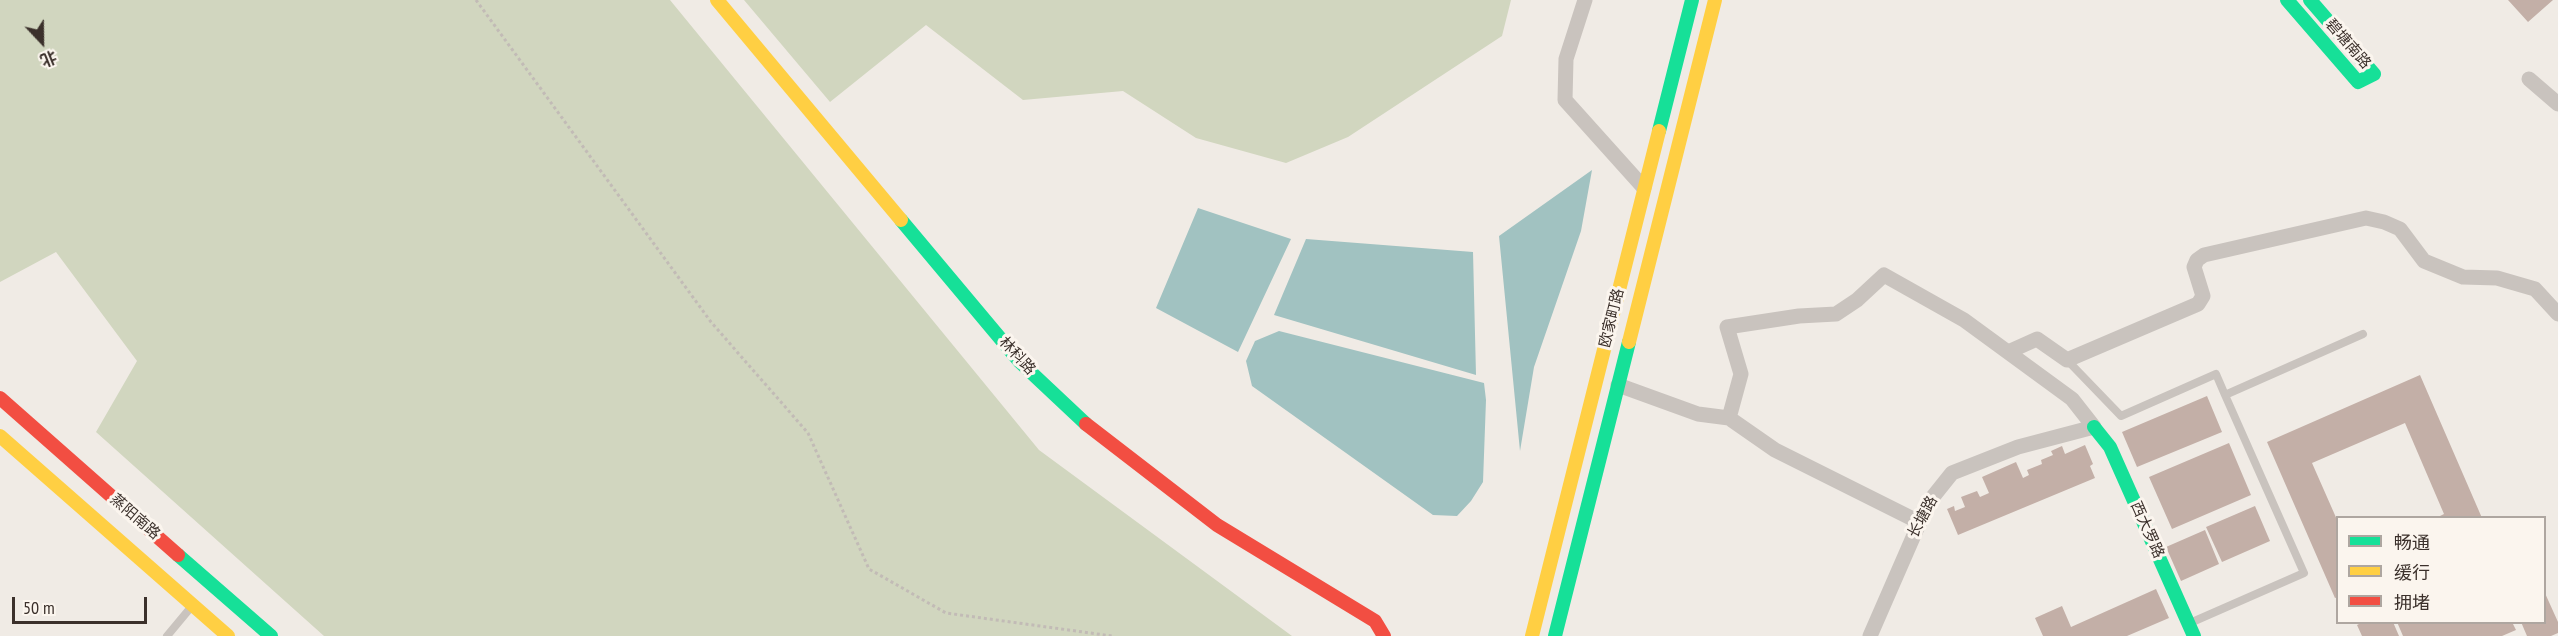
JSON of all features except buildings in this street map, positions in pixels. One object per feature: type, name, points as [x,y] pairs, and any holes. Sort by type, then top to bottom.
[{"type":"main road","name":"林科路","points":[[717,0],[1020,362],[1088,426],[1217,525],[1376,621],[1384,636]]},
{"type":"main road","name":"欧家町路","points":[[1532,636],[1692,0]]},
{"type":"main road","name":"欧家町路","points":[[1555,636],[1715,0]]},
{"type":"main road","name":"碧塘南路","points":[[2287,0],[2358,82],[2374,74],[2310,0]]},
{"type":"main road","name":"蒸阳南路","points":[[0,398],[271,636]]},
{"type":"main road","name":"西大罗路","points":[[2094,427],[2110,447],[2191,630]]},
{"type":"main road","name":"蒸阳南路","points":[[0,436],[228,636]]},
{"type":"street","points":[[1585,0],[1566,59],[1565,100],[1644,188]]},
{"type":"street","points":[[2529,79],[2558,104]]},
{"type":"street","points":[[2008,352],[2037,339],[2067,360],[2201,302],[2203,294],[2194,267],[2197,260],[2204,255],[2366,218],[2384,222],[2400,230],[2424,261],[2463,277],[2497,278],[2535,289],[2558,314]]},
{"type":"street","points":[[1729,418],[1741,374],[1727,327],[1791,316],[1836,314],[1857,300],[1884,275],[1964,320],[2072,399],[2094,427]]},
{"type":"street","points":[[1618,385],[1698,414],[1729,418],[1775,450],[1919,522]]},
{"type":"street","name":"长塘路","points":[[1870,636],[1928,503],[1952,473],[2018,447],[2094,427]]},
{"type":"lane","points":[[2225,395],[2363,334]]},
{"type":"lane","points":[[2067,360],[2121,416],[2216,374],[2304,573],[2191,630]]},
{"type":"lane","points":[[167,636],[193,605]]},
{"type":"path","points":[[476,0],[711,322],[808,433],[869,568],[946,613],[1112,636]]},
{"type":"green space","points":[[0,0],[670,0],[1039,450],[1292,636],[324,636],[96,432],[137,361],[56,252],[0,282]]},
{"type":"green space","points":[[744,0],[1511,0],[1502,36],[1348,137],[1286,163],[1196,138],[1123,91],[1023,100],[926,25],[830,102]]},
{"type":"water","points":[[1592,170],[1581,231],[1534,367],[1520,451],[1499,236]]},
{"type":"water","points":[[1198,208],[1291,239],[1238,352],[1156,308]]},
{"type":"water","points":[[1306,239],[1473,252],[1476,375],[1274,315]]},
{"type":"water","points":[[1279,331],[1484,383],[1486,400],[1483,482],[1471,501],[1457,516],[1433,515],[1252,386],[1246,361],[1255,341]]},
{"type":"traffic: fast","points":[[1659,131],[1692,0]]},
{"type":"traffic: fast","points":[[2287,0],[2358,82],[2374,74],[2310,0]]},
{"type":"traffic: fast","points":[[901,220],[1020,362],[1086,424]]},
{"type":"traffic: fast","points":[[1555,636],[1629,342]]},
{"type":"traffic: fast","points":[[2094,427],[2110,447],[2194,636]]},
{"type":"traffic: fast","points":[[178,555],[271,636]]},
{"type":"traffic: slow","points":[[717,0],[901,220]]},
{"type":"traffic: slow","points":[[1629,342],[1715,0]]},
{"type":"traffic: slow","points":[[1532,636],[1659,131]]},
{"type":"traffic: slow","points":[[0,436],[228,636]]},
{"type":"traffic: jam","points":[[0,398],[178,555]]},
{"type":"traffic: jam","points":[[1086,424],[1217,525],[1375,621],[1384,636]]}]
